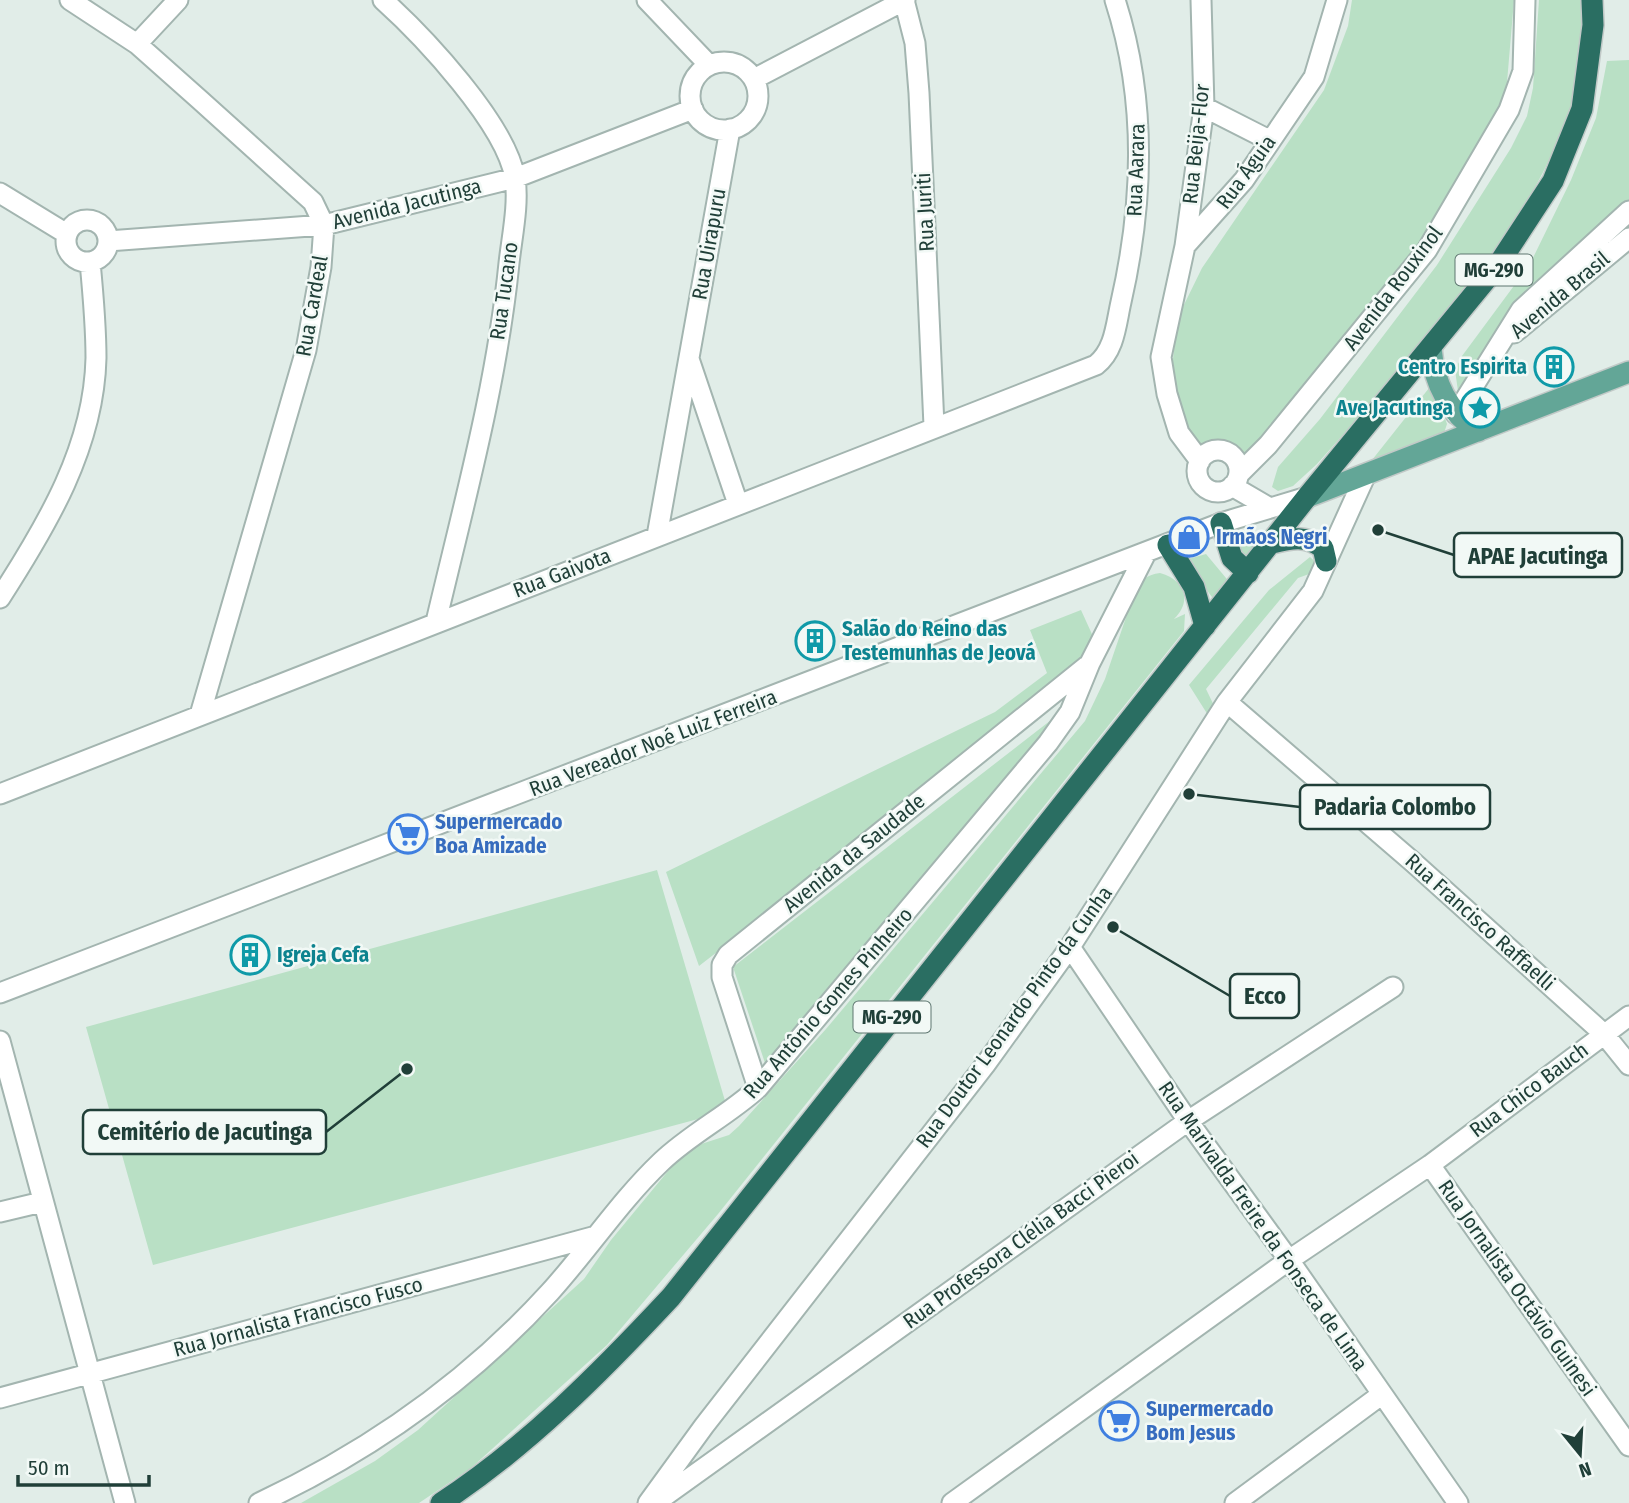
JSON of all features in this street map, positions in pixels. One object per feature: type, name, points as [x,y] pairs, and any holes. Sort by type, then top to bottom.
[{"type":"highway","name":"MG-290","points":[[440,1503],[515,1448],[560,1410],[671,1297],[1307,497],[1498,265],[1553,181],[1582,109],[1592,24],[1592,0]]},
{"type":"highway","points":[[1221,523],[1232,558],[1248,573]]},
{"type":"highway","points":[[1272,543],[1292,538],[1310,538],[1323,548],[1326,561]]},
{"type":"highway","points":[[1168,545],[1194,587],[1205,626]]},
{"type":"main road","points":[[1431,348],[1436,377],[1444,399],[1456,414],[1478,431]]},
{"type":"main road","points":[[1307,497],[1629,372]]},
{"type":"street","name":"Rua Cardeal","points":[[70,0],[137,44],[313,202],[324,225],[321,267],[306,350],[200,715]]},
{"type":"street","points":[[137,44],[178,0]]},
{"type":"street","name":"Rua Tucano","points":[[383,0],[412,27],[456,76],[482,112],[507,156],[515,178],[505,301],[488,395],[436,622]]},
{"type":"street","points":[[647,0],[709,65]]},
{"type":"street","points":[[754,79],[904,0]]},
{"type":"street","name":"Rua Juriti","points":[[904,0],[915,43],[919,93],[934,426]]},
{"type":"street","name":"Rua Aarara","points":[[1112,341],[1130,262],[1140,168],[1137,96],[1126,36],[1115,0]]},
{"type":"street","name":"Rua Beija-Flor","points":[[1185,246],[1204,107],[1201,0]]},
{"type":"street","name":"Rua Águia","points":[[1185,246],[1221,209],[1314,77],[1337,0]]},
{"type":"street","name":"Avenida Rouxinol","points":[[1228,484],[1268,445],[1427,250],[1509,110],[1523,71],[1525,0]]},
{"type":"street","points":[[729,62],[748,71],[754,79],[758,90],[755,111],[749,120],[730,129],[708,126],[693,109],[691,89],[700,72],[709,65],[729,62]]},
{"type":"street","points":[[1204,107],[1269,140]]},
{"type":"street","name":"Avenida Jacutinga","points":[[108,241],[324,225],[515,178],[693,109]]},
{"type":"street","name":"Rua Uirapuru","points":[[657,536],[730,129]]},
{"type":"street","points":[[0,193],[67,234]]},
{"type":"street","name":"Avenida Brasil","points":[[1502,343],[1521,310],[1536,294],[1629,211]]},
{"type":"street","points":[[90,220],[103,228],[108,241],[102,254],[90,261],[83,261],[70,254],[67,234],[76,223],[90,220]]},
{"type":"street","name":"Avenida Brasil","points":[[1502,343],[1629,238]]},
{"type":"street","points":[[1185,246],[1161,357],[1167,394],[1179,433],[1200,461],[1199,480],[1228,484],[1268,507]]},
{"type":"street","points":[[0,598],[47,525],[72,470],[87,416],[96,360],[90,261]]},
{"type":"street","name":"Rua Gaivota","points":[[0,794],[934,426],[1096,365],[1107,356],[1112,341]]},
{"type":"street","points":[[1456,414],[1502,343]]},
{"type":"street","name":"Rua Uirapuru","points":[[689,358],[738,504]]},
{"type":"street","points":[[1200,461],[1215,450],[1225,451],[1238,464],[1228,484],[1221,523]]},
{"type":"street","name":"Rua Doutor Leonardo Pinto da Cunha","points":[[648,1503],[720,1405],[985,1065],[1069,947],[1227,702],[1313,591],[1366,474]]},
{"type":"street","name":"Rua Vereador Noé Luiz Ferreira","points":[[0,993],[1221,523],[1307,497]]},
{"type":"street","name":"Rua Antônio Gomes Pinheiro","points":[[259,1503],[396,1427],[502,1340],[551,1291],[659,1164],[682,1142],[734,1111],[758,1088],[1048,743],[1070,712],[1090,663],[1146,553]]},
{"type":"street","name":"Avenida da Saudade","points":[[758,1088],[722,976],[722,965],[728,955],[1090,663]]},
{"type":"street","name":"Rua Francisco Raffaelli","points":[[1227,702],[1414,863],[1604,1034],[1629,1065]]},
{"type":"street","name":"Rua Marivalda Freire da Fonseca de Lima","points":[[1069,947],[1188,1121],[1289,1260],[1458,1503]]},
{"type":"street","name":"Rua Professora Clélia Bacci Pieroi","points":[[655,1503],[1188,1121],[1393,987]]},
{"type":"street","name":"Rua Chico Bauch","points":[[952,1503],[1289,1260],[1430,1165],[1629,1016]]},
{"type":"street","points":[[0,1041],[125,1503]]},
{"type":"street","name":"Rua Jornalista Octávio Guinesi","points":[[1430,1165],[1629,1446]]},
{"type":"street","points":[[0,1212],[42,1202]]},
{"type":"street","name":"Rua Jornalista Francisco Fusco","points":[[0,1398],[596,1236]]},
{"type":"street","points":[[1235,1503],[1381,1395]]},
{"type":"green space","points":[[1352,0],[1514,0],[1506,94],[1476,161],[1428,235],[1250,457],[1208,453],[1187,435],[1171,375],[1178,317],[1202,268],[1324,90],[1348,26]]},
{"type":"green space","points":[[1539,0],[1582,0],[1578,87],[1573,112],[1565,130],[1501,243],[1444,320],[1317,464],[1293,486],[1278,491],[1272,487],[1278,467],[1320,419],[1437,265],[1511,148],[1527,116],[1533,88]]},
{"type":"green space","points":[[1629,60],[1629,216],[1484,365],[1470,367],[1466,396],[1458,391],[1455,370],[1462,356],[1530,264],[1571,180],[1596,118],[1607,61]]},
{"type":"green space","points":[[1433,383],[1447,424],[1444,433],[1377,465],[1372,460]]},
{"type":"green space","points":[[1265,534],[1247,566],[1236,551],[1240,540]]},
{"type":"green space","points":[[1206,554],[1231,584],[1217,604],[1185,560]]},
{"type":"green space","points":[[1310,557],[1323,569],[1298,578],[1206,689],[1219,716],[1213,723],[1189,685],[1269,590]]},
{"type":"green space","points":[[1160,573],[1175,580],[1183,592],[1183,605],[1174,619],[1185,614],[1184,631],[718,1214],[607,1345],[471,1468],[419,1503],[301,1503],[375,1461],[418,1430],[584,1279],[611,1240],[678,1159],[695,1146],[729,1135],[739,1126],[826,1029],[1085,721],[1105,679],[1135,591],[1145,578]]},
{"type":"green space","points":[[1081,610],[1101,654],[699,966],[666,872],[995,712],[1047,673],[1030,630]]},
{"type":"green space","points":[[1073,703],[768,1072],[733,967]]},
{"type":"green space","points":[[657,870],[728,1111],[153,1265],[86,1027]]},
{"type":"place","name":"Centro Espirita","points":[[1554,367]]},
{"type":"place","name":"Ave Jacutinga","points":[[1480,408]]},
{"type":"place","name":"APAE Jacutinga","points":[[1378,530]]},
{"type":"place","name":"Irmãos Negri","points":[[1189,537]]},
{"type":"place","name":"Salão do Reino das Testemunhas de Jeová","points":[[815,641]]},
{"type":"place","name":"Padaria Colombo","points":[[1189,794]]},
{"type":"place","name":"Supermercado Boa Amizade","points":[[408,834]]},
{"type":"place","name":"Ecco","points":[[1113,927]]},
{"type":"place","name":"Igreja Cefa","points":[[250,955]]},
{"type":"place","name":"Cemitério de Jacutinga","points":[[407,1069]]},
{"type":"place","name":"Supermercado Bom Jesus","points":[[1119,1421]]}]
